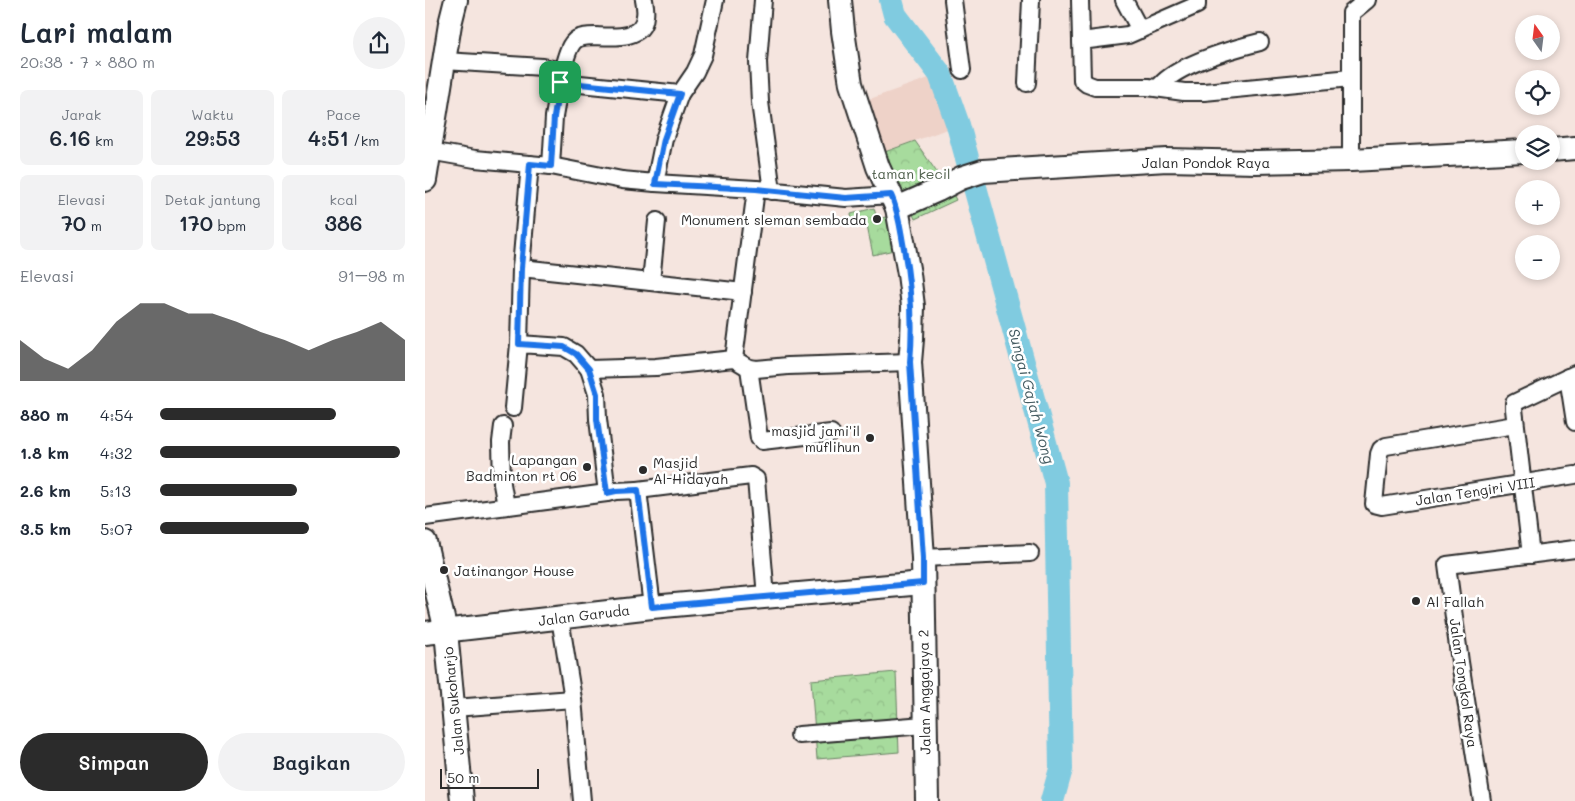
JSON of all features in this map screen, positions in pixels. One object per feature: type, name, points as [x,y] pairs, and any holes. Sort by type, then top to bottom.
[{"type":"street","points":[[456,0],[426,166],[475,159],[551,166],[622,180],[655,184],[764,190],[894,201]]},
{"type":"street","points":[[551,166],[554,117],[561,77],[574,41],[578,38],[589,36],[619,37],[631,34],[640,28],[645,16],[644,0]]},
{"type":"street","points":[[655,184],[664,139],[680,94],[699,64],[715,0]]},
{"type":"street","points":[[734,360],[743,292],[764,190],[759,54],[763,0]]},
{"type":"street","name":"Jalan Anggajaya 2","points":[[840,0],[851,84],[878,167],[894,201],[909,274],[913,306],[910,362],[923,558],[924,725],[927,801]]},
{"type":"street","points":[[953,0],[962,70]]},
{"type":"street","points":[[1027,83],[1031,0]]},
{"type":"street","points":[[1080,0],[1082,80],[1095,87],[1148,86],[1184,92],[1204,92],[1351,78]]},
{"type":"street","points":[[1124,0],[1140,30]]},
{"type":"street","points":[[1081,41],[1119,37],[1140,30],[1197,5],[1197,0]]},
{"type":"street","points":[[1351,160],[1350,7],[1367,0]]},
{"type":"street","points":[[1158,88],[1165,79],[1217,54],[1260,42]]},
{"type":"street","points":[[444,61],[543,67],[561,77],[680,94]]},
{"type":"street","points":[[1560,149],[1575,148]]},
{"type":"street","name":"Jalan Pondok Raya","points":[[894,201],[937,190],[961,178],[983,171],[1167,160],[1256,162],[1351,160],[1515,151]]},
{"type":"street","points":[[513,408],[519,344],[521,268],[530,164]]},
{"type":"street","points":[[651,282],[657,221]]},
{"type":"street","points":[[521,268],[743,292]]},
{"type":"street","points":[[519,344],[564,347],[576,354],[589,369],[597,394],[597,419],[607,493]]},
{"type":"street","points":[[589,369],[655,367],[734,360],[749,368],[910,362]]},
{"type":"street","points":[[749,368],[759,438],[762,441],[831,433]]},
{"type":"street","points":[[1575,422],[1572,376],[1514,403],[1513,409],[1531,555],[1575,549]]},
{"type":"street","name":"Jalan Tengiri VIII","points":[[1515,424],[1386,446],[1379,454],[1375,504],[1382,506],[1575,475]]},
{"type":"street","points":[[503,426],[501,484],[506,506]]},
{"type":"street","points":[[425,517],[616,491],[751,476],[756,479],[766,597]]},
{"type":"street","points":[[638,490],[652,607]]},
{"type":"street","name":"Jalan Sukoharjo","points":[[425,542],[436,632],[454,708],[462,801]]},
{"type":"street","points":[[923,558],[1030,553]]},
{"type":"street","name":"Jalan Tongkol Raya","points":[[1482,801],[1447,565],[1531,555]]},
{"type":"street","name":"Jalan Garuda","points":[[436,632],[652,607],[923,583]]},
{"type":"street","points":[[560,618],[573,699],[582,801]]},
{"type":"street","points":[[454,708],[573,699]]},
{"type":"street","points":[[799,735],[924,725]]},
{"type":"shaded area","points":[[940,74],[958,125],[871,157],[853,105]]},
{"type":"green space","name":"taman kecil","points":[[915,141],[945,184],[908,208],[871,157]]},
{"type":"green space","points":[[951,190],[956,200],[915,219],[910,208]]},
{"type":"green space","name":"taman kecil","points":[[874,208],[877,219],[894,215],[902,248],[873,255],[867,226],[854,228],[851,214]]},
{"type":"green space","points":[[896,672],[899,752],[817,759],[811,680]]},
{"type":"waterway","name":"Sungai Gajah Wong","points":[[891,0],[895,15],[940,74],[958,125],[1056,483],[1061,769],[1052,801]]},
{"type":"place","name":"Monument sleman sembada","points":[[877,219]]},
{"type":"place","name":"masjid jami'il muflihun","points":[[870,438]]},
{"type":"place","name":"Lapangan Badminton rt 06","points":[[587,467]]},
{"type":"place","name":"Masjid Al-Hidayah","points":[[643,470]]},
{"type":"place","name":"Jatinangor House","points":[[444,570]]},
{"type":"place","name":"Al Fallah","points":[[1416,601]]},
{"type":"route","points":[[560,82],[680,94],[664,139],[655,184],[756,189],[846,198],[891,195],[897,208],[913,306],[910,362],[923,583],[652,607],[638,490],[607,493],[597,419],[597,394],[589,369],[576,354],[564,347],[519,344],[521,268],[530,164],[551,166],[554,117],[560,82]]}]
